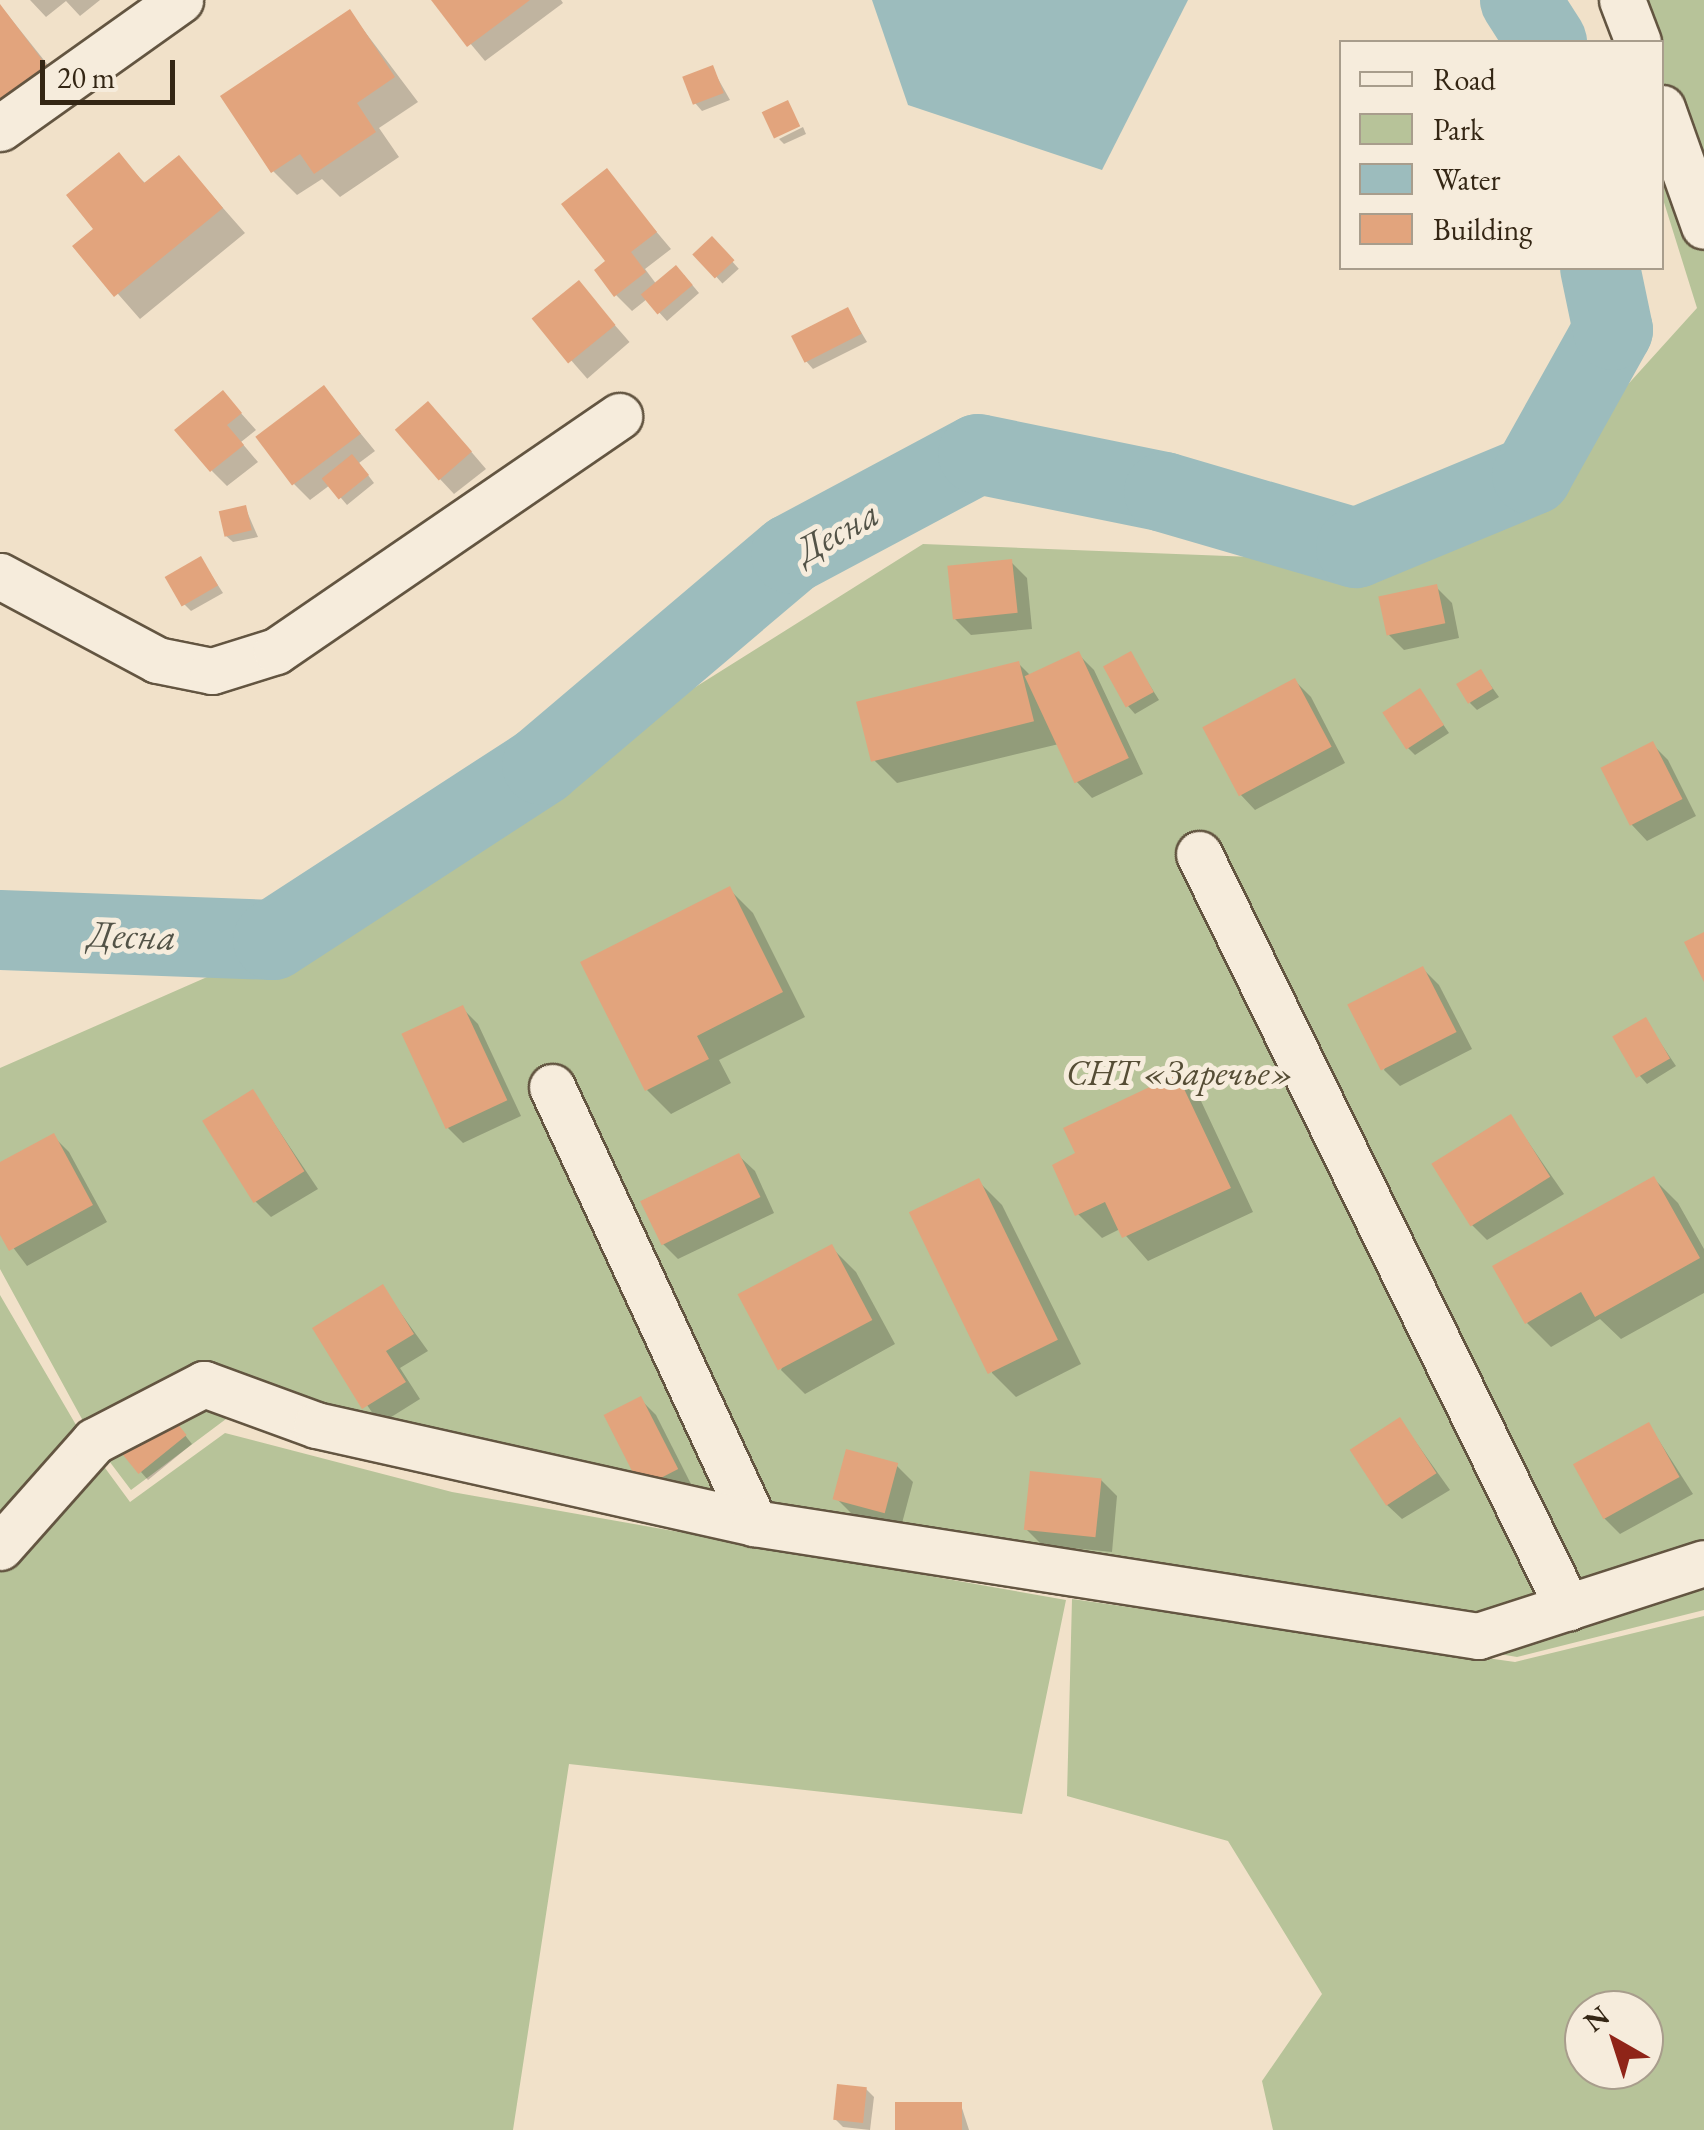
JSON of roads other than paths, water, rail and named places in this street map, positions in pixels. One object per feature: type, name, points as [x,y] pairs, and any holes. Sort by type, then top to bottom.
[{"type":"street","points":[[0,128],[180,0]]},
{"type":"street","points":[[1622,0],[1637,40]]},
{"type":"street","points":[[1664,114],[1704,226]]},
{"type":"street","points":[[0,576],[157,660],[212,672],[276,651],[619,416]]},
{"type":"street","points":[[1199,854],[1568,1608]]},
{"type":"street","points":[[552,1088],[754,1523]]},
{"type":"street","points":[[0,1547],[94,1442],[204,1384],[316,1425],[754,1523],[1478,1636],[1704,1563]]},
{"type":"water","points":[[872,0],[1188,0],[1102,170],[908,105]]},
{"type":"waterway","name":"Десна","points":[[1520,0],[1546,40]]},
{"type":"waterway","name":"Десна","points":[[0,930],[273,940],[542,765],[791,554],[978,454],[1164,492],[1356,548],[1532,475],[1613,330],[1600,270]]},
{"type":"park label","name":"СНТ «Заречье»","points":[[1180,1073]]}]
